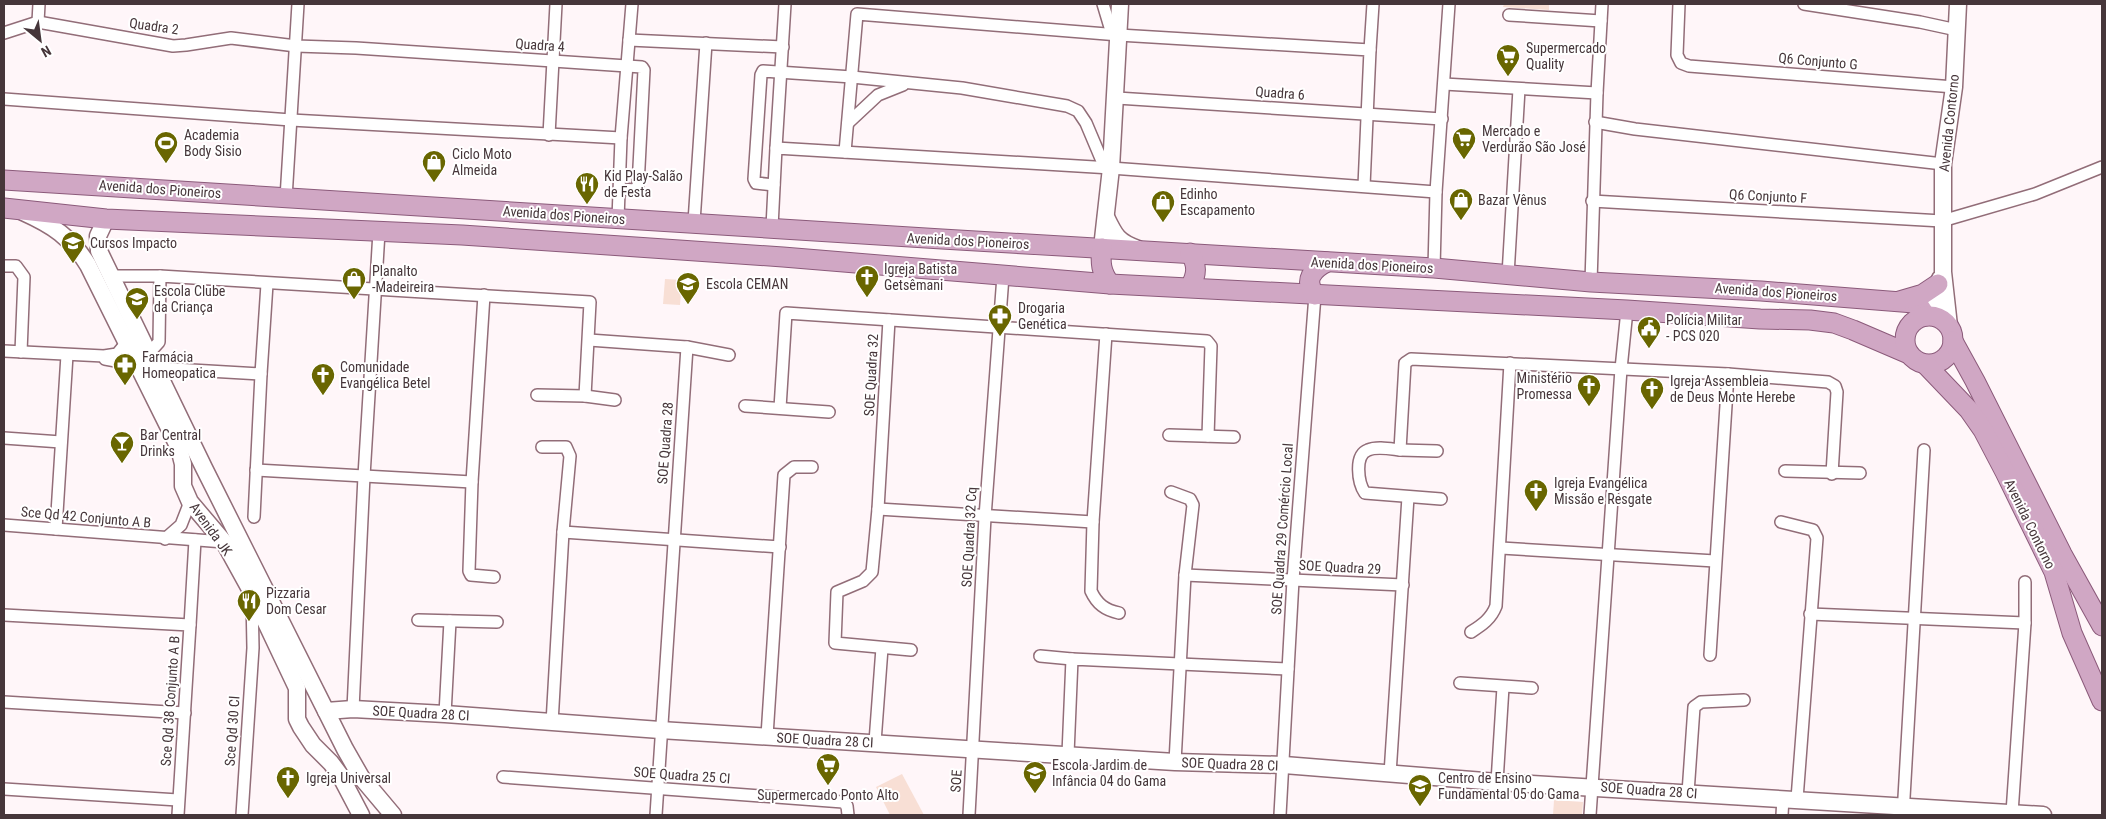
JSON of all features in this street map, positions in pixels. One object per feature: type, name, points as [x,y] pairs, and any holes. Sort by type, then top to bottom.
[{"type":"main road","name":"Avenida dos Pioneiros","points":[[4,180],[1434,268],[1590,282],[1761,291],[1898,301],[1918,305],[1927,316]]},
{"type":"main road","points":[[81,184],[72,200],[76,211],[83,216]]},
{"type":"main road","points":[[437,207],[444,212],[446,220],[446,226],[439,234]]},
{"type":"main road","name":"Avenida dos Pioneiros","points":[[10,209],[106,219],[462,235],[783,257],[861,265],[1110,284],[1626,310],[1760,319],[1810,320],[1834,323],[1908,354]]},
{"type":"main road","points":[[462,235],[457,233],[454,228],[457,215],[465,209]]},
{"type":"main road","points":[[783,257],[799,249],[842,254],[844,252],[844,244],[836,232]]},
{"type":"main road","points":[[861,265],[855,256],[855,250],[860,240],[933,244],[942,239]]},
{"type":"main road","points":[[1102,248],[1101,268],[1110,284]]},
{"type":"main road","points":[[1190,253],[1196,264],[1196,275],[1190,288]]},
{"type":"main road","points":[[1315,295],[1310,287],[1311,277],[1316,268],[1327,262]]},
{"type":"main road","points":[[1898,301],[1923,294],[1941,278]]},
{"type":"main road","points":[[1760,319],[1767,307],[1761,291]]},
{"type":"main road","points":[[1927,316],[1940,318],[1951,334],[1952,349],[1941,361],[1926,364],[1919,363],[1908,354],[1904,341],[1908,327],[1919,318],[1927,316]]},
{"type":"main road","name":"Avenida Contorno","points":[[1951,334],[2062,554],[2102,626]]},
{"type":"main road","name":"Avenida Contorno","points":[[1926,364],[1969,410],[1983,430],[2005,472],[2054,572],[2072,632],[2102,701]]},
{"type":"street","points":[[4,33],[38,22],[39,4]]},
{"type":"street","points":[[286,198],[298,4]]},
{"type":"street","points":[[549,135],[556,4]]},
{"type":"street","points":[[618,219],[621,138],[632,4]]},
{"type":"street","points":[[772,227],[784,9],[774,4]]},
{"type":"street","points":[[1103,4],[1116,34]]},
{"type":"street","points":[[1102,248],[1106,217],[1108,168],[1117,98],[1116,34],[1120,4]]},
{"type":"street","points":[[1364,186],[1366,114],[1374,4]]},
{"type":"street","points":[[1434,268],[1436,192],[1449,4]]},
{"type":"street","points":[[1590,282],[1596,93],[1602,4]]},
{"type":"street","name":"Q6 Conjunto G","points":[[1679,4],[1677,55],[1681,63],[1689,66],[1954,87]]},
{"type":"street","points":[[1804,4],[1865,12],[1957,30]]},
{"type":"street","name":"Avenida Contorno","points":[[1941,278],[1943,164],[1954,87],[1958,4]]},
{"type":"street","points":[[845,152],[857,9],[1116,34],[1370,50]]},
{"type":"street","points":[[1509,15],[1601,21]]},
{"type":"street","name":"Quadra 2","points":[[38,22],[173,46],[232,38],[296,46]]},
{"type":"street","points":[[629,40],[783,48]]},
{"type":"street","points":[[694,222],[706,43]]},
{"type":"street","name":"Quadra 4","points":[[296,46],[554,60],[628,66]]},
{"type":"street","points":[[620,189],[636,190],[638,186],[644,70],[642,67],[628,66]]},
{"type":"street","points":[[774,185],[756,183],[754,179],[760,74],[763,71],[852,77],[962,88],[1067,106],[1078,111],[1086,123],[1108,168]]},
{"type":"street","points":[[848,123],[878,95],[907,84]]},
{"type":"street","points":[[1444,84],[1596,93]]},
{"type":"street","points":[[1508,275],[1519,89]]},
{"type":"street","name":"Quadra 6","points":[[1117,98],[1442,119]]},
{"type":"street","points":[[4,99],[291,120],[621,138]]},
{"type":"street","points":[[1595,122],[1635,129],[1943,164]]},
{"type":"street","points":[[776,148],[1108,168],[1436,192]]},
{"type":"street","name":"Q6 Conjunto F","points":[[1592,201],[1942,221],[2035,194],[2102,167]]},
{"type":"street","name":"Avenida JK","points":[[10,209],[57,230],[72,242],[88,265],[179,448],[183,464],[183,486],[190,502],[224,542],[251,591],[297,688],[298,718],[306,737],[340,776],[361,815]]},
{"type":"street","points":[[1106,217],[1116,236],[1123,244],[1140,250]]},
{"type":"street","name":"Avenida JK","points":[[106,219],[99,230],[98,243],[99,251],[111,276],[323,706],[361,777],[393,815]]},
{"type":"street","points":[[353,709],[364,476],[379,232]]},
{"type":"street","points":[[4,266],[16,266],[24,277],[21,352]]},
{"type":"street","points":[[111,276],[160,276],[267,284],[590,302],[585,396]]},
{"type":"street","points":[[160,276],[159,342],[153,360],[261,374]]},
{"type":"street","name":"SOE Quadra 32 Cq","points":[[973,749],[984,516],[1003,276]]},
{"type":"street","points":[[1927,316],[1941,278]]},
{"type":"street","points":[[1941,278],[1951,334]]},
{"type":"street","points":[[254,517],[267,284]]},
{"type":"street","points":[[484,295],[472,482],[469,571],[472,575],[494,577]]},
{"type":"street","name":"SOE Quadra 29 Comércio Local","points":[[1284,766],[1293,580],[1315,295]]},
{"type":"street","points":[[1590,815],[1626,310]]},
{"type":"street","name":"SOE Quadra 32","points":[[780,408],[786,313],[889,320],[878,509],[872,572],[863,581],[838,592],[835,643],[882,648]]},
{"type":"street","points":[[889,320],[1209,342],[1212,346],[1208,436]]},
{"type":"street","points":[[1106,334],[1093,522],[1092,591],[1095,599],[1103,607],[1119,613]]},
{"type":"street","points":[[589,340],[687,346],[729,354]]},
{"type":"street","points":[[4,351],[112,356],[121,350],[127,342]]},
{"type":"street","name":"SOE Quadra 28","points":[[656,815],[660,730],[687,346]]},
{"type":"street","points":[[56,529],[67,355]]},
{"type":"street","points":[[92,356],[138,365]]},
{"type":"street","points":[[1400,450],[1405,363],[1411,359],[1728,374],[1828,382],[1835,386],[1837,392],[1832,474]]},
{"type":"street","points":[[1471,632],[1493,615],[1496,606],[1501,548],[1510,363]]},
{"type":"street","points":[[1710,655],[1728,374]]},
{"type":"street","points":[[537,395],[585,396],[614,400]]},
{"type":"street","points":[[744,406],[829,412]]},
{"type":"street","points":[[1169,435],[1234,437]]},
{"type":"street","points":[[4,438],[61,442]]},
{"type":"street","points":[[542,447],[566,447],[569,450],[570,456],[563,532],[552,723]]},
{"type":"street","points":[[1437,451],[1371,448],[1365,452],[1360,460],[1360,484],[1364,493],[1441,499]]},
{"type":"street","points":[[1904,811],[1924,450]]},
{"type":"street","points":[[183,474],[193,466],[200,465],[204,468]]},
{"type":"street","points":[[768,736],[784,475],[794,467],[812,467]]},
{"type":"street","points":[[256,470],[472,482]]},
{"type":"street","points":[[1785,471],[1860,474]]},
{"type":"street","points":[[1172,492],[1190,499],[1193,505],[1185,574],[1175,762]]},
{"type":"street","points":[[1390,774],[1408,497]]},
{"type":"street","points":[[165,538],[181,525],[190,502]]},
{"type":"street","points":[[878,509],[1093,522]]},
{"type":"street","points":[[1781,522],[1813,530],[1817,538],[1790,799],[1782,815]]},
{"type":"street","name":"Sce Qd 42 Conjunto A B","points":[[4,526],[224,542]]},
{"type":"street","points":[[563,532],[780,547]]},
{"type":"street","points":[[190,625],[196,540]]},
{"type":"street","points":[[1501,548],[1715,561]]},
{"type":"street","name":"SOE Quadra 29","points":[[1185,574],[1403,585]]},
{"type":"street","points":[[2012,813],[2025,623],[2025,582]]},
{"type":"street","name":"Sce Qd 30 Cl","points":[[242,815],[252,648],[251,591]]},
{"type":"street","points":[[1810,614],[2025,623]]},
{"type":"street","name":"Sce Qd 38 Conjunto A B","points":[[4,615],[190,625],[178,815]]},
{"type":"street","points":[[418,620],[497,622]]},
{"type":"street","points":[[445,714],[450,621]]},
{"type":"street","points":[[252,648],[266,636],[273,637]]},
{"type":"street","points":[[875,742],[882,648],[912,650]]},
{"type":"street","points":[[1040,656],[1180,666],[1288,669]]},
{"type":"street","points":[[1068,754],[1072,659]]},
{"type":"street","points":[[1460,683],[1532,688]]},
{"type":"street","points":[[1497,782],[1503,687]]},
{"type":"street","name":"SOE Quadra 28 CI","points":[[297,710],[307,700],[315,699],[323,706],[552,723],[1175,762],[1284,766],[1497,782],[1790,799],[1904,811],[2043,815]]},
{"type":"street","points":[[1688,793],[1694,707],[1701,702],[1744,700]]},
{"type":"street","points":[[4,702],[185,713]]},
{"type":"street","name":"SOE","points":[[968,815],[973,749]]},
{"type":"street","points":[[1280,815],[1284,766]]},
{"type":"street","name":"SOE Quadra 25 CI","points":[[503,777],[844,802],[847,806],[848,815]]},
{"type":"street","points":[[4,789],[178,800]]},
{"type":"shaded area","points":[[1504,4],[1549,4],[1549,10],[1503,7]]},
{"type":"shaded area","points":[[665,279],[682,280],[680,305],[663,304]]},
{"type":"shaded area","points":[[902,774],[924,815],[890,815],[876,787]]},
{"type":"shaded area","points":[[1554,800],[1583,802],[1582,815],[1553,815]]},
{"type":"place","name":"Supermercado Quality","points":[[1508,77]]},
{"type":"place","name":"Mercado e Verdurão São José","points":[[1464,160]]},
{"type":"place","name":"Academia Body Sisio","points":[[166,164]]},
{"type":"place","name":"Ciclo Moto Almeida","points":[[434,183]]},
{"type":"place","name":"Kid Play-Salão de Festa","points":[[587,205]]},
{"type":"place","name":"Bazar Vênus","points":[[1461,221]]},
{"type":"place","name":"Edinho Escapamento","points":[[1163,223]]},
{"type":"place","name":"Cursos Impacto","points":[[73,264]]},
{"type":"place","name":"Igreja Batista Getsêmani","points":[[867,298]]},
{"type":"place","name":"Planalto -Madeireira","points":[[354,300]]},
{"type":"place","name":"Escola CEMAN","points":[[688,305]]},
{"type":"place","name":"Escola Clube da Criança","points":[[137,320]]},
{"type":"place","name":"Drogaria Genética","points":[[1000,337]]},
{"type":"place","name":"Polícia Militar - PCS 020","points":[[1649,349]]},
{"type":"place","name":"Farmácia Homeopatica","points":[[125,386]]},
{"type":"place","name":"Comunidade Evangélica Betel","points":[[323,396]]},
{"type":"place","name":"Ministério Promessa","points":[[1589,407]]},
{"type":"place","name":"Igreja Assembleia de Deus Monte Herebe","points":[[1652,410]]},
{"type":"place","name":"Bar Central Drinks","points":[[122,464]]},
{"type":"place","name":"Igreja Evangélica Missão e Resgate","points":[[1536,512]]},
{"type":"place","name":"Pizzaria Dom Cesar","points":[[249,622]]},
{"type":"place","name":"Supermercado Ponto Alto","points":[[828,786]]},
{"type":"place","name":"Escola Jardim de Infância 04 do Gama","points":[[1035,794]]},
{"type":"place","name":"Igreja Universal","points":[[288,799]]},
{"type":"place","name":"Centro de Ensino Fundamental 05 do Gama","points":[[1420,807]]}]
